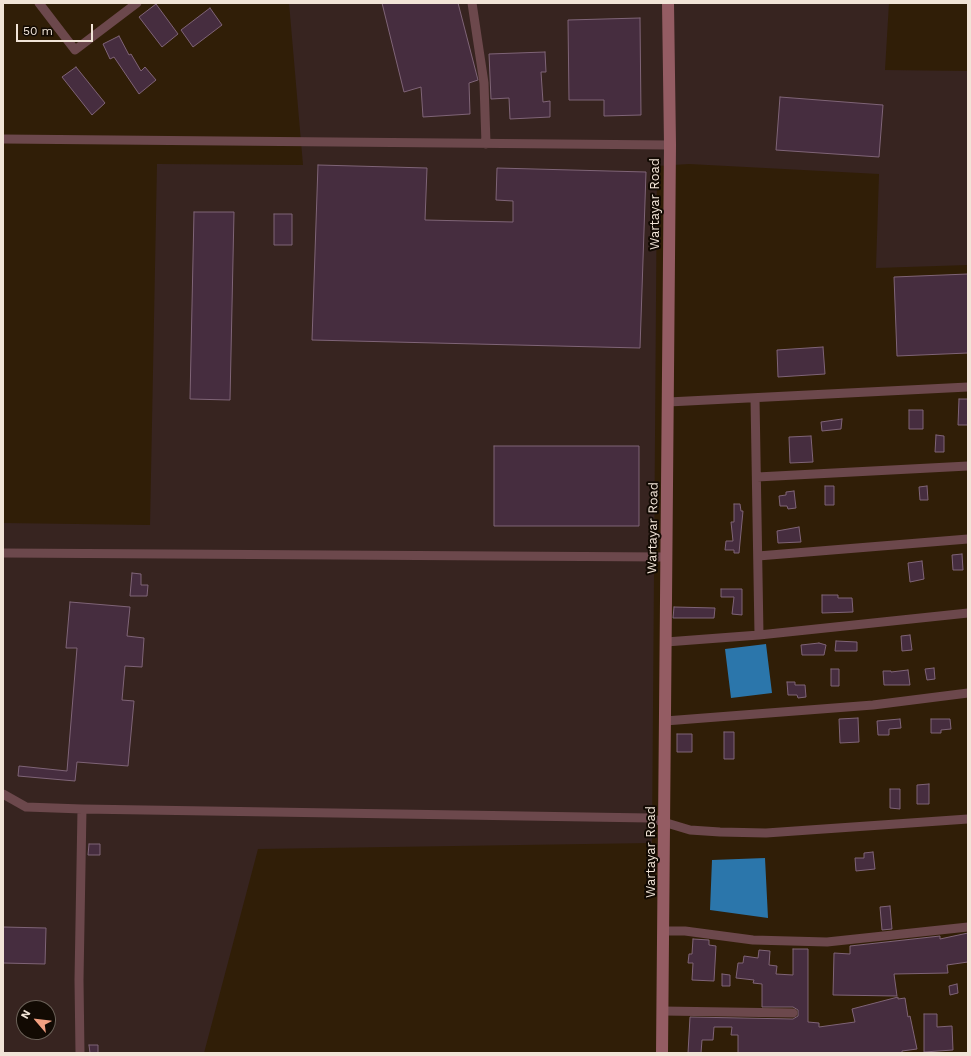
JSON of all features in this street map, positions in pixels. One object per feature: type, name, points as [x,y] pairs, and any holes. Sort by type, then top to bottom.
[{"type":"street","points":[[39,3],[75,50],[137,3]]},
{"type":"street","points":[[472,3],[484,83],[486,144]]},
{"type":"street","name":"Wartayar Road","points":[[662,1053],[665,931],[666,557],[670,145],[668,3]]},
{"type":"street","points":[[3,139],[670,145]]},
{"type":"street","points":[[668,402],[968,387]]},
{"type":"street","points":[[755,398],[759,635]]},
{"type":"street","points":[[757,477],[968,466]]},
{"type":"street","points":[[758,556],[968,539]]},
{"type":"street","points":[[3,553],[666,557]]},
{"type":"street","points":[[666,642],[759,635],[968,613]]},
{"type":"street","points":[[665,721],[873,705],[968,693]]},
{"type":"street","points":[[3,794],[26,807],[650,818],[665,824],[690,830],[766,833],[968,819]]},
{"type":"street","points":[[80,1053],[79,980],[82,809]]},
{"type":"street","points":[[665,931],[685,931],[753,940],[826,942],[968,927]]},
{"type":"street","points":[[663,1011],[793,1013]]},
{"type":"shaded area","points":[[289,3],[889,3],[885,70],[968,71],[968,265],[876,268],[879,174],[689,164],[657,166],[652,843],[258,849],[204,1053],[3,1053],[3,523],[150,525],[157,164],[303,165]]},
{"type":"water","points":[[766,644],[772,693],[731,698],[725,649]]},
{"type":"water","points":[[765,858],[768,918],[710,910],[712,860]]},
{"type":"building","points":[[382,3],[458,3],[478,80],[469,83],[470,114],[423,117],[421,87],[404,92]]},
{"type":"building","points":[[156,4],[178,34],[162,47],[139,17]]},
{"type":"building","points":[[210,8],[222,25],[193,47],[181,30]]},
{"type":"building","points":[[640,18],[641,115],[604,116],[604,100],[569,100],[568,20]]},
{"type":"building","points":[[119,36],[129,55],[131,54],[141,71],[145,67],[156,80],[139,94],[114,57],[110,59],[103,44]]},
{"type":"building","points":[[545,52],[546,72],[541,72],[543,102],[550,101],[550,117],[510,119],[509,98],[491,99],[489,54]]},
{"type":"building","points":[[76,67],[105,103],[92,115],[62,77]]},
{"type":"building","points":[[780,97],[883,105],[879,157],[776,150]]},
{"type":"building","points":[[318,165],[427,168],[425,220],[513,222],[513,201],[496,200],[497,168],[646,172],[640,348],[312,340]]},
{"type":"building","points":[[194,212],[234,212],[230,400],[190,399]]},
{"type":"building","points":[[274,214],[292,214],[292,245],[274,245]]},
{"type":"building","points":[[968,274],[968,353],[897,356],[894,277]]},
{"type":"building","points":[[823,347],[825,374],[778,377],[777,350]]},
{"type":"building","points":[[959,399],[968,399],[968,425],[958,425]]},
{"type":"building","points":[[909,410],[923,410],[923,429],[909,429]]},
{"type":"building","points":[[842,419],[841,429],[822,431],[821,422]]},
{"type":"building","points":[[936,435],[944,436],[944,452],[935,452]]},
{"type":"building","points":[[811,436],[813,462],[790,463],[789,437]]},
{"type":"building","points":[[494,446],[639,446],[639,526],[494,526]]},
{"type":"building","points":[[825,486],[834,486],[834,505],[825,505]]},
{"type":"building","points":[[927,486],[928,500],[920,500],[919,487]]},
{"type":"building","points":[[794,491],[796,508],[788,509],[787,506],[780,506],[779,496],[786,495],[786,492]]},
{"type":"building","points":[[734,504],[740,504],[741,511],[743,511],[739,553],[734,553],[734,550],[725,550],[726,541],[733,541],[731,522],[734,522]]},
{"type":"building","points":[[799,527],[801,542],[778,543],[777,531]]},
{"type":"building","points":[[962,554],[963,570],[953,570],[952,555]]},
{"type":"building","points":[[922,561],[924,579],[910,582],[908,563]]},
{"type":"building","points":[[132,573],[141,574],[141,585],[148,585],[147,596],[130,596]]},
{"type":"building","points":[[721,589],[742,589],[742,615],[732,614],[734,597],[721,597]]},
{"type":"building","points":[[822,595],[838,595],[838,598],[852,598],[853,612],[822,613]]},
{"type":"building","points":[[70,602],[130,607],[127,636],[144,638],[142,667],[125,666],[122,700],[134,701],[128,766],[77,762],[75,781],[18,776],[19,766],[67,771],[77,648],[66,648]]},
{"type":"building","points":[[674,607],[715,608],[714,618],[673,618]]},
{"type":"building","points":[[910,635],[912,650],[902,651],[901,636]]},
{"type":"building","points":[[836,641],[857,642],[857,651],[835,651]]},
{"type":"building","points":[[819,643],[826,645],[824,655],[802,655],[801,645]]},
{"type":"building","points":[[934,668],[935,679],[927,680],[925,669]]},
{"type":"building","points":[[831,669],[839,669],[839,686],[831,686]]},
{"type":"building","points":[[908,670],[910,685],[884,685],[883,671],[891,672]]},
{"type":"building","points":[[787,682],[795,682],[795,685],[805,685],[806,697],[798,698],[797,695],[788,695]]},
{"type":"building","points":[[858,718],[859,742],[840,743],[839,719]]},
{"type":"building","points":[[900,719],[901,728],[889,729],[889,735],[878,735],[877,721]]},
{"type":"building","points":[[931,719],[950,719],[951,729],[941,730],[941,733],[931,733]]},
{"type":"building","points":[[724,732],[734,732],[734,759],[724,759]]},
{"type":"building","points":[[677,734],[692,734],[692,752],[677,752]]},
{"type":"building","points":[[929,784],[929,804],[917,804],[917,785]]},
{"type":"building","points":[[890,789],[900,789],[900,809],[890,808]]},
{"type":"building","points":[[89,844],[100,844],[100,855],[88,855]]},
{"type":"building","points":[[873,852],[875,869],[856,871],[855,858],[864,858],[864,853]]},
{"type":"building","points":[[890,906],[892,929],[882,930],[880,907]]},
{"type":"building","points":[[3,927],[46,928],[45,964],[3,963]]},
{"type":"building","points":[[968,933],[968,962],[947,965],[948,973],[894,974],[897,996],[833,995],[834,953],[850,954],[850,946],[940,936],[940,939]]},
{"type":"building","points":[[693,939],[709,940],[709,945],[716,946],[714,981],[692,980],[693,963],[688,963],[689,954],[692,954]]},
{"type":"building","points":[[793,949],[808,949],[808,1022],[819,1023],[819,1027],[855,1022],[852,1009],[898,997],[898,999],[905,998],[908,1017],[910,1016],[917,1049],[902,1051],[902,1053],[738,1053],[738,1035],[731,1035],[732,1027],[714,1027],[713,1040],[702,1040],[701,1053],[688,1053],[690,1017],[793,1019],[798,1016],[798,1010],[793,1007],[762,1007],[762,984],[753,983],[754,980],[736,978],[738,963],[743,963],[744,956],[758,958],[759,950],[770,951],[769,965],[777,966],[776,974],[793,975]]},
{"type":"building","points":[[722,974],[730,975],[730,986],[722,986]]},
{"type":"building","points":[[957,984],[958,993],[950,995],[949,986]]},
{"type":"building","points":[[924,1014],[937,1014],[937,1027],[952,1026],[953,1050],[924,1052]]},
{"type":"building","points":[[89,1045],[98,1045],[98,1053],[90,1053]]}]
